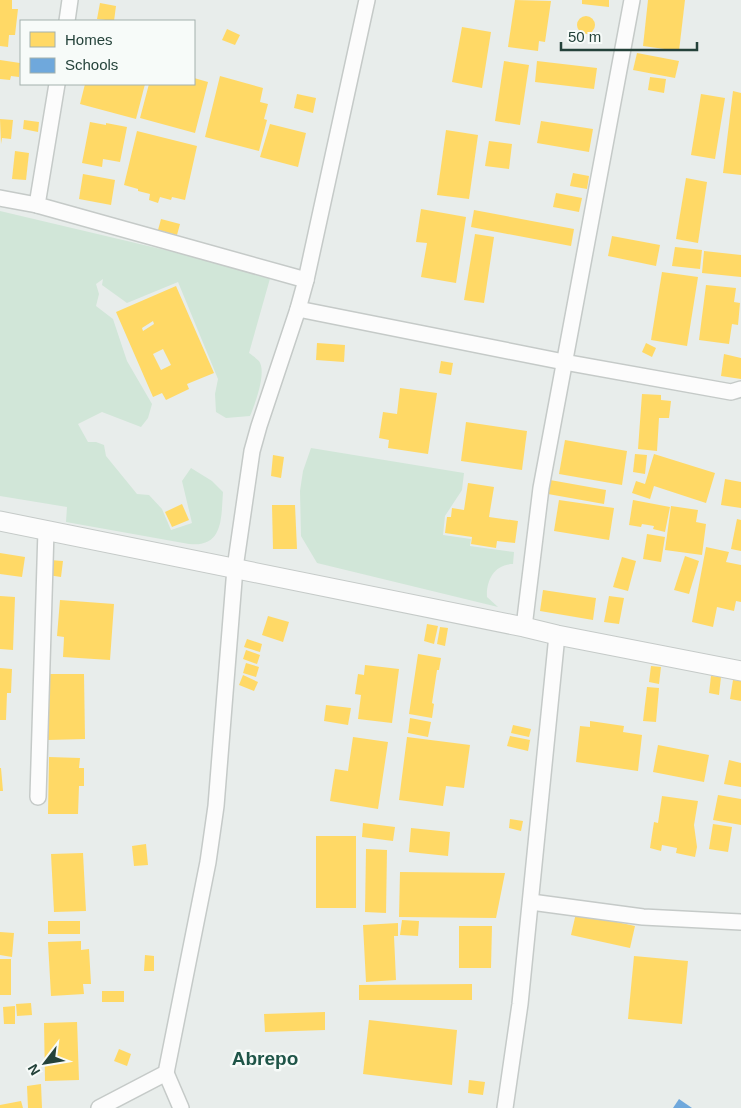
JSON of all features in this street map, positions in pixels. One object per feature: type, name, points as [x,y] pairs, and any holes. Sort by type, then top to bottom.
[{"type":"street","points":[[67,20],[70,0]]},
{"type":"street","points":[[181,1108],[166,1073],[208,862],[216,806],[235,568],[252,450],[306,280],[367,0]]},
{"type":"street","points":[[524,627],[542,488],[632,0]]},
{"type":"street","points":[[37,205],[57,85]]},
{"type":"street","points":[[0,198],[37,205],[306,280]]},
{"type":"street","points":[[298,309],[564,362],[731,392],[741,389]]},
{"type":"street","points":[[0,521],[741,671]]},
{"type":"street","points":[[38,797],[46,530]]},
{"type":"street","points":[[505,1108],[520,1004],[557,635]]},
{"type":"street","points":[[531,902],[643,917],[741,922]]},
{"type":"street","points":[[99,1108],[166,1073]]},
{"type":"green space","points":[[0,211],[271,275],[249,353],[259,361],[261,366],[262,373],[257,396],[250,416],[226,418],[216,412],[215,394],[218,379],[178,282],[127,303],[102,285],[103,279],[96,284],[99,294],[96,306],[113,319],[127,361],[152,404],[148,418],[141,427],[102,412],[78,424],[88,442],[104,445],[106,456],[137,494],[149,495],[162,509],[171,530],[192,523],[182,481],[191,468],[212,481],[223,492],[221,520],[215,536],[209,541],[200,544],[189,544],[66,522],[67,507],[0,496]]},
{"type":"green space","points":[[311,448],[464,473],[462,490],[445,516],[443,535],[471,539],[470,546],[514,552],[513,564],[496,570],[492,574],[488,585],[487,597],[498,607],[317,563],[301,536],[300,491],[303,471]]},
{"type":"building: Homes","points":[[0,0],[12,0],[12,9],[18,9],[15,35],[9,35],[8,47],[0,46]]},
{"type":"building: Homes","points":[[515,0],[551,1],[545,42],[539,41],[538,51],[508,47]]},
{"type":"building: Homes","points":[[582,0],[609,0],[609,7],[582,4]]},
{"type":"building: Homes","points":[[648,0],[685,0],[679,51],[643,46]]},
{"type":"building: Homes","points":[[100,3],[116,6],[114,20],[97,19]]},
{"type":"building: Homes","points":[[582,16],[590,16],[595,21],[593,32],[582,34],[577,29],[577,21]]},
{"type":"building: Homes","points":[[462,27],[491,32],[482,88],[452,82]]},
{"type":"building: Homes","points":[[227,29],[240,35],[235,45],[222,40]]},
{"type":"building: Homes","points":[[637,53],[679,61],[675,78],[633,70]]},
{"type":"building: Homes","points":[[0,60],[20,63],[19,77],[11,76],[10,80],[0,79]]},
{"type":"building: Homes","points":[[504,61],[529,65],[520,125],[495,121]]},
{"type":"building: Homes","points":[[537,61],[597,68],[594,89],[535,82]]},
{"type":"building: Homes","points":[[220,76],[263,88],[260,102],[268,104],[264,119],[267,120],[259,151],[205,137]]},
{"type":"building: Homes","points":[[650,77],[666,79],[664,93],[648,90]]},
{"type":"building: Homes","points":[[195,78],[208,82],[195,133],[140,118],[149,85],[195,85]]},
{"type":"building: Homes","points":[[85,85],[145,85],[136,119],[80,104]]},
{"type":"building: Homes","points":[[733,91],[741,93],[741,175],[723,173]]},
{"type":"building: Homes","points":[[297,94],[316,98],[313,113],[294,108]]},
{"type":"building: Homes","points":[[701,94],[725,98],[715,159],[691,155]]},
{"type":"building: Homes","points":[[0,119],[13,120],[11,139],[2,138],[1,144]]},
{"type":"building: Homes","points":[[24,120],[39,122],[38,132],[23,129]]},
{"type":"building: Homes","points":[[541,121],[593,129],[589,152],[537,143]]},
{"type":"building: Homes","points":[[90,122],[127,127],[120,162],[103,159],[102,167],[82,163]]},
{"type":"building: Homes","points":[[270,124],[306,133],[298,167],[260,157]]},
{"type":"building: Homes","points":[[446,130],[478,135],[469,199],[437,195]]},
{"type":"building: Homes","points":[[137,131],[197,146],[185,200],[172,197],[171,200],[160,197],[158,203],[149,200],[150,194],[124,185]]},
{"type":"building: Homes","points":[[489,141],[512,144],[509,169],[485,166]]},
{"type":"building: Homes","points":[[15,151],[29,153],[26,180],[12,179]]},
{"type":"building: Homes","points":[[573,173],[589,176],[587,189],[570,186]]},
{"type":"building: Homes","points":[[83,174],[115,180],[111,205],[79,199]]},
{"type":"building: Homes","points":[[686,178],[707,182],[698,243],[676,239]]},
{"type":"building: Homes","points":[[556,193],[582,198],[579,212],[553,207]]},
{"type":"building: Homes","points":[[421,209],[466,217],[456,283],[421,277],[427,243],[416,242]]},
{"type":"building: Homes","points":[[474,210],[574,229],[571,246],[471,227]]},
{"type":"building: Homes","points":[[161,219],[180,224],[177,235],[158,230]]},
{"type":"building: Homes","points":[[475,234],[494,237],[484,303],[464,300]]},
{"type":"building: Homes","points":[[612,236],[660,245],[656,266],[608,256]]},
{"type":"building: Homes","points":[[675,247],[702,250],[700,269],[672,266]]},
{"type":"building: Homes","points":[[704,251],[741,255],[741,277],[702,273]]},
{"type":"building: Homes","points":[[662,272],[698,277],[687,346],[651,340]]},
{"type":"building: Homes","points":[[706,285],[736,288],[734,302],[740,303],[738,325],[732,324],[729,344],[699,340]]},
{"type":"building: Homes","points":[[176,286],[214,373],[187,384],[189,389],[166,400],[162,393],[153,397],[116,312]],"holes":[[[153,321],[154,324],[143,331],[142,328]],[[163,349],[171,365],[161,370],[153,354]]]},
{"type":"building: Homes","points":[[317,343],[345,345],[344,362],[316,360]]},
{"type":"building: Homes","points":[[646,343],[656,348],[652,357],[642,352]]},
{"type":"building: Homes","points":[[724,354],[741,358],[741,379],[721,376]]},
{"type":"building: Homes","points":[[441,361],[453,363],[451,375],[439,373]]},
{"type":"building: Homes","points":[[400,388],[437,393],[428,454],[388,448],[389,440],[379,438],[383,412],[397,414]]},
{"type":"building: Homes","points":[[642,394],[661,395],[661,400],[671,401],[669,418],[659,418],[657,451],[638,449]]},
{"type":"building: Homes","points":[[466,422],[527,431],[522,470],[461,461]]},
{"type":"building: Homes","points":[[565,440],[627,451],[622,485],[559,474]]},
{"type":"building: Homes","points":[[635,454],[647,455],[645,474],[633,472]]},
{"type":"building: Homes","points":[[654,454],[715,473],[706,503],[654,486],[650,499],[632,493],[636,481],[645,484]]},
{"type":"building: Homes","points":[[273,455],[284,457],[281,478],[271,476]]},
{"type":"building: Homes","points":[[725,479],[741,482],[741,508],[721,505]]},
{"type":"building: Homes","points":[[550,480],[606,490],[604,504],[548,494]]},
{"type":"building: Homes","points":[[468,483],[494,487],[489,517],[518,521],[515,543],[497,541],[496,548],[471,544],[472,537],[445,533],[447,517],[451,517],[452,508],[464,510]]},
{"type":"building: Homes","points":[[559,500],[614,508],[609,540],[554,531]]},
{"type":"building: Homes","points":[[633,500],[670,507],[665,532],[653,529],[654,526],[642,524],[641,527],[629,525]]},
{"type":"building: Homes","points":[[182,504],[189,520],[172,527],[165,512]]},
{"type":"building: Homes","points":[[272,505],[295,505],[297,549],[273,549]]},
{"type":"building: Homes","points":[[671,506],[698,510],[696,522],[706,524],[702,555],[665,550]]},
{"type":"building: Homes","points":[[737,519],[741,520],[741,551],[731,549]]},
{"type":"building: Homes","points":[[647,534],[665,537],[661,562],[643,559]]},
{"type":"building: Homes","points":[[706,547],[729,552],[726,562],[741,565],[741,602],[736,601],[734,611],[717,607],[713,627],[692,622]]},
{"type":"building: Homes","points":[[0,553],[25,557],[22,577],[0,574]]},
{"type":"building: Homes","points":[[685,556],[699,561],[689,594],[674,590]]},
{"type":"building: Homes","points":[[622,557],[636,561],[628,591],[613,587]]},
{"type":"building: Homes","points":[[50,560],[63,561],[61,577],[48,575]]},
{"type":"building: Homes","points":[[543,590],[596,598],[593,620],[540,611]]},
{"type":"building: Homes","points":[[0,596],[15,597],[13,650],[0,649]]},
{"type":"building: Homes","points":[[609,596],[624,598],[619,624],[604,622]]},
{"type":"building: Homes","points":[[60,600],[114,604],[110,660],[63,657],[64,637],[57,636]]},
{"type":"building: Homes","points":[[268,616],[289,622],[283,642],[262,635]]},
{"type":"building: Homes","points":[[427,624],[438,626],[434,644],[424,641]]},
{"type":"building: Homes","points":[[440,627],[448,628],[445,646],[437,644]]},
{"type":"building: Homes","points":[[247,639],[262,644],[260,652],[244,647]]},
{"type":"building: Homes","points":[[246,650],[260,655],[257,664],[243,659]]},
{"type":"building: Homes","points":[[418,654],[441,658],[439,670],[437,670],[432,703],[434,704],[432,718],[409,714]]},
{"type":"building: Homes","points":[[246,663],[259,667],[256,677],[243,673]]},
{"type":"building: Homes","points":[[365,665],[399,669],[392,723],[358,719],[361,695],[355,694],[358,674],[364,675]]},
{"type":"building: Homes","points":[[651,666],[661,667],[659,684],[649,682]]},
{"type":"building: Homes","points":[[0,668],[12,669],[11,693],[7,693],[6,720],[0,720]]},
{"type":"building: Homes","points":[[46,674],[84,674],[85,739],[48,740]]},
{"type":"building: Homes","points":[[243,675],[258,682],[254,691],[239,685]]},
{"type":"building: Homes","points":[[711,676],[721,677],[719,695],[709,693]]},
{"type":"building: Homes","points":[[733,680],[741,681],[741,701],[730,699]]},
{"type":"building: Homes","points":[[647,687],[659,688],[656,722],[643,721]]},
{"type":"building: Homes","points":[[326,705],[351,708],[348,725],[324,721]]},
{"type":"building: Homes","points":[[410,718],[431,722],[428,737],[408,733]]},
{"type":"building: Homes","points":[[590,721],[624,726],[623,732],[642,735],[638,771],[576,762],[580,726],[590,727]]},
{"type":"building: Homes","points":[[513,725],[531,729],[529,737],[511,733]]},
{"type":"building: Homes","points":[[510,736],[530,740],[528,751],[507,746]]},
{"type":"building: Homes","points":[[353,737],[388,742],[378,809],[330,801],[335,769],[348,771]]},
{"type":"building: Homes","points":[[407,737],[470,745],[464,788],[446,786],[443,806],[399,800]]},
{"type":"building: Homes","points":[[658,745],[709,755],[704,782],[653,772]]},
{"type":"building: Homes","points":[[49,757],[80,758],[79,768],[84,768],[84,786],[79,786],[78,814],[48,814]]},
{"type":"building: Homes","points":[[729,760],[741,763],[741,787],[724,784]]},
{"type":"building: Homes","points":[[1,768],[3,791],[0,791]]},
{"type":"building: Homes","points":[[718,795],[741,799],[741,825],[713,820]]},
{"type":"building: Homes","points":[[662,796],[698,801],[694,825],[697,847],[695,857],[676,853],[677,848],[662,845],[661,851],[650,848],[654,822],[658,823]]},
{"type":"building: Homes","points":[[510,819],[523,821],[521,831],[509,828]]},
{"type":"building: Homes","points":[[363,823],[395,827],[393,841],[362,837]]},
{"type":"building: Homes","points":[[713,824],[732,827],[728,852],[709,849]]},
{"type":"building: Homes","points":[[411,828],[450,832],[448,856],[409,852]]},
{"type":"building: Homes","points":[[316,836],[356,836],[356,908],[316,908]]},
{"type":"building: Homes","points":[[146,844],[148,865],[134,866],[132,846]]},
{"type":"building: Homes","points":[[366,849],[387,850],[386,913],[365,912]]},
{"type":"building: Homes","points":[[83,853],[86,911],[54,912],[51,854]]},
{"type":"building: Homes","points":[[400,872],[505,873],[496,918],[399,917]]},
{"type":"building: Homes","points":[[576,913],[635,926],[630,948],[571,935]]},
{"type":"building: Homes","points":[[402,920],[419,921],[418,936],[400,935]]},
{"type":"building: Homes","points":[[48,921],[80,921],[80,934],[48,934]]},
{"type":"building: Homes","points":[[398,923],[398,936],[394,936],[396,980],[366,982],[363,925]]},
{"type":"building: Homes","points":[[459,926],[492,926],[491,968],[459,968]]},
{"type":"building: Homes","points":[[0,932],[14,933],[12,957],[0,955]]},
{"type":"building: Homes","points":[[81,941],[81,950],[89,949],[91,984],[83,984],[84,994],[51,996],[48,942]]},
{"type":"building: Homes","points":[[145,955],[154,956],[154,971],[144,971]]},
{"type":"building: Homes","points":[[634,956],[688,961],[682,1024],[628,1019]]},
{"type":"building: Homes","points":[[0,959],[11,959],[11,995],[0,995]]},
{"type":"building: Homes","points":[[472,984],[472,1000],[359,1000],[359,985]]},
{"type":"building: Homes","points":[[102,991],[124,991],[124,1002],[102,1002]]},
{"type":"building: Homes","points":[[31,1003],[32,1015],[17,1016],[16,1004]]},
{"type":"building: Homes","points":[[15,1006],[15,1024],[4,1024],[3,1007]]},
{"type":"building: Homes","points":[[325,1012],[325,1030],[265,1032],[264,1014]]},
{"type":"building: Homes","points":[[369,1020],[457,1030],[452,1085],[363,1074]]},
{"type":"building: Homes","points":[[77,1022],[79,1080],[45,1081],[44,1023]]},
{"type":"building: Homes","points":[[119,1049],[131,1054],[127,1066],[114,1061]]},
{"type":"building: Homes","points":[[469,1080],[485,1082],[483,1095],[468,1093]]},
{"type":"building: Homes","points":[[41,1084],[42,1108],[28,1108],[27,1086]]},
{"type":"building: Homes","points":[[21,1101],[23,1108],[0,1108],[0,1105]]},
{"type":"building: Schools","points":[[679,1099],[692,1108],[673,1108]]},
{"type":"district","name":"Abrepo","points":[[265,1058]]}]
